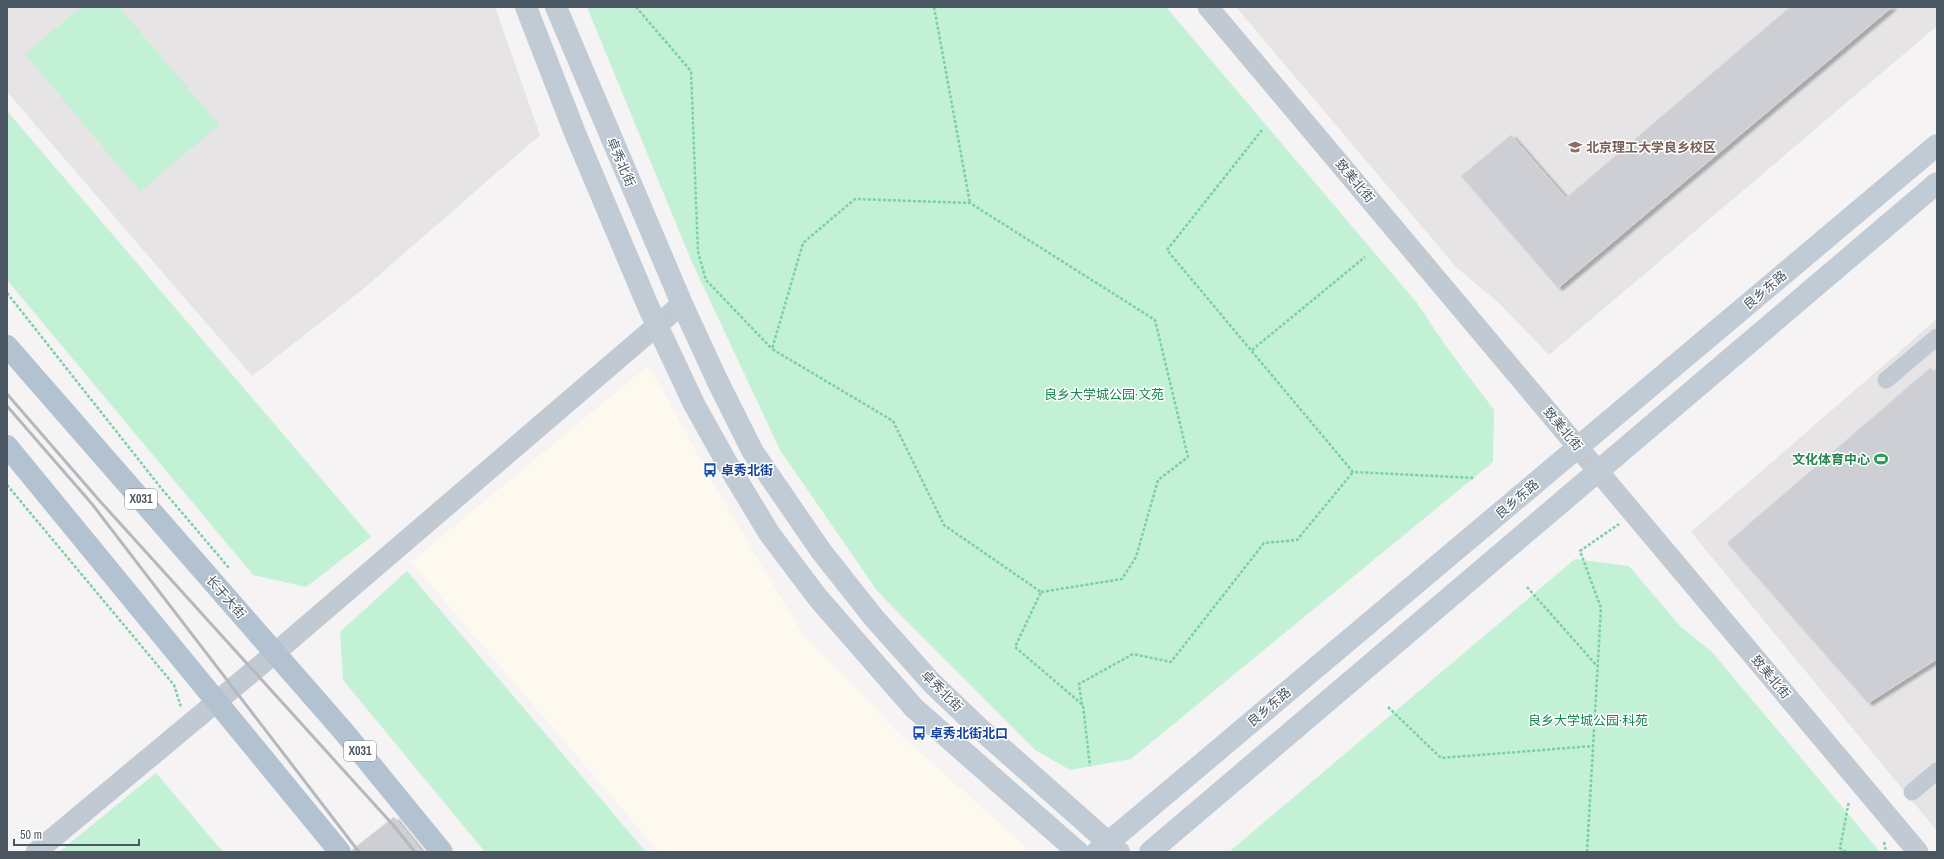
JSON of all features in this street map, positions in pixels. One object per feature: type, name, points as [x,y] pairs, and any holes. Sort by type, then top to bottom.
[{"type":"main road","points":[[526,7],[575,133],[694,404],[769,534],[818,598],[914,708],[1078,852]]},
{"type":"main road","name":"卓秀北街","points":[[556,7],[682,304],[717,380],[753,452],[821,551],[859,600],[932,683],[1108,849]]},
{"type":"main road","name":"良乡东路","points":[[1108,849],[1578,447],[1937,146]]},
{"type":"main road","points":[[1150,852],[1937,183]]},
{"type":"main road","name":"长于大街","points":[[7,346],[344,732],[442,852]]},
{"type":"main road","points":[[7,446],[340,852]]},
{"type":"street","name":"致美北街","points":[[1208,7],[1918,852]]},
{"type":"street","points":[[36,852],[275,653],[682,304]]},
{"type":"street","points":[[1886,380],[1937,337]]},
{"type":"street","points":[[1912,792],[1937,771]]},
{"type":"path","points":[[636,7],[690,71],[698,252],[706,280],[772,349],[894,421],[944,525],[1041,592],[1122,579],[1136,558],[1158,480],[1188,457],[1155,320],[970,203],[855,199],[802,243],[772,349]]},
{"type":"path","points":[[934,7],[970,203]]},
{"type":"path","points":[[1262,130],[1167,250],[1353,472],[1474,478]]},
{"type":"path","points":[[1252,350],[1365,257]]},
{"type":"path","name":"长于大街","points":[[7,294],[161,488],[233,573]]},
{"type":"path","points":[[1090,766],[1079,684],[1133,654],[1171,662],[1264,543],[1296,540],[1353,472]]},
{"type":"path","points":[[7,485],[174,685],[188,725]]},
{"type":"path","points":[[1587,852],[1601,608],[1580,551],[1635,514]]},
{"type":"path","points":[[1527,587],[1597,666]]},
{"type":"path","points":[[1041,592],[1015,647],[1082,706]]},
{"type":"path","points":[[1388,707],[1441,758],[1593,746]]},
{"type":"path","points":[[1846,852],[1840,848],[1849,801]]},
{"type":"shaded area","points":[[7,7],[495,7],[540,135],[362,290],[252,376],[7,92]]},
{"type":"shaded area","name":"北京理工大学良乡校区","points":[[1236,7],[1937,7],[1937,26],[1549,355],[1498,302],[1457,268]]},
{"type":"shaded area","name":"文化体育中心","points":[[1937,319],[1937,831],[1691,532]]},
{"type":"shaded area","points":[[649,365],[717,490],[802,633],[903,737],[1027,848],[1022,852],[659,852],[411,562]]},
{"type":"green space","points":[[81,7],[119,7],[219,125],[140,191],[25,54]]},
{"type":"green space","name":"良乡大学城公园·文苑","points":[[587,7],[1166,7],[1417,303],[1445,345],[1494,410],[1493,462],[1131,759],[1070,770],[1035,750],[878,592],[780,450],[691,260]]},
{"type":"green space","points":[[7,111],[371,537],[306,587],[253,575],[7,280]]},
{"type":"green space","name":"良乡大学城公园·科苑","points":[[1575,559],[1629,566],[1680,626],[1712,652],[1880,852],[1229,852]]},
{"type":"green space","points":[[407,571],[646,852],[548,852],[546,850],[545,852],[485,852],[343,680],[340,632]]},
{"type":"green space","points":[[156,773],[223,852],[59,852]]},
{"type":"building","points":[[1790,7],[1892,7],[1558,288],[1461,176],[1511,135],[1566,198]]},
{"type":"building","name":"文化体育中心","points":[[1930,368],[1937,374],[1937,659],[1868,703],[1727,543]]},
{"type":"building","points":[[394,817],[422,852],[352,852],[352,850]]},
{"type":"railway","points":[[7,394],[98,499],[394,826],[415,852]]},
{"type":"railway","points":[[7,406],[92,504],[359,852]]},
{"type":"place","name":"北京理工大学良乡校区","points":[[1575,147]]},
{"type":"place","name":"文化体育中心","points":[[1881,459]]},
{"type":"place","name":"卓秀北街","points":[[710,470]]},
{"type":"place","name":"卓秀北街北口","points":[[919,733]]}]
